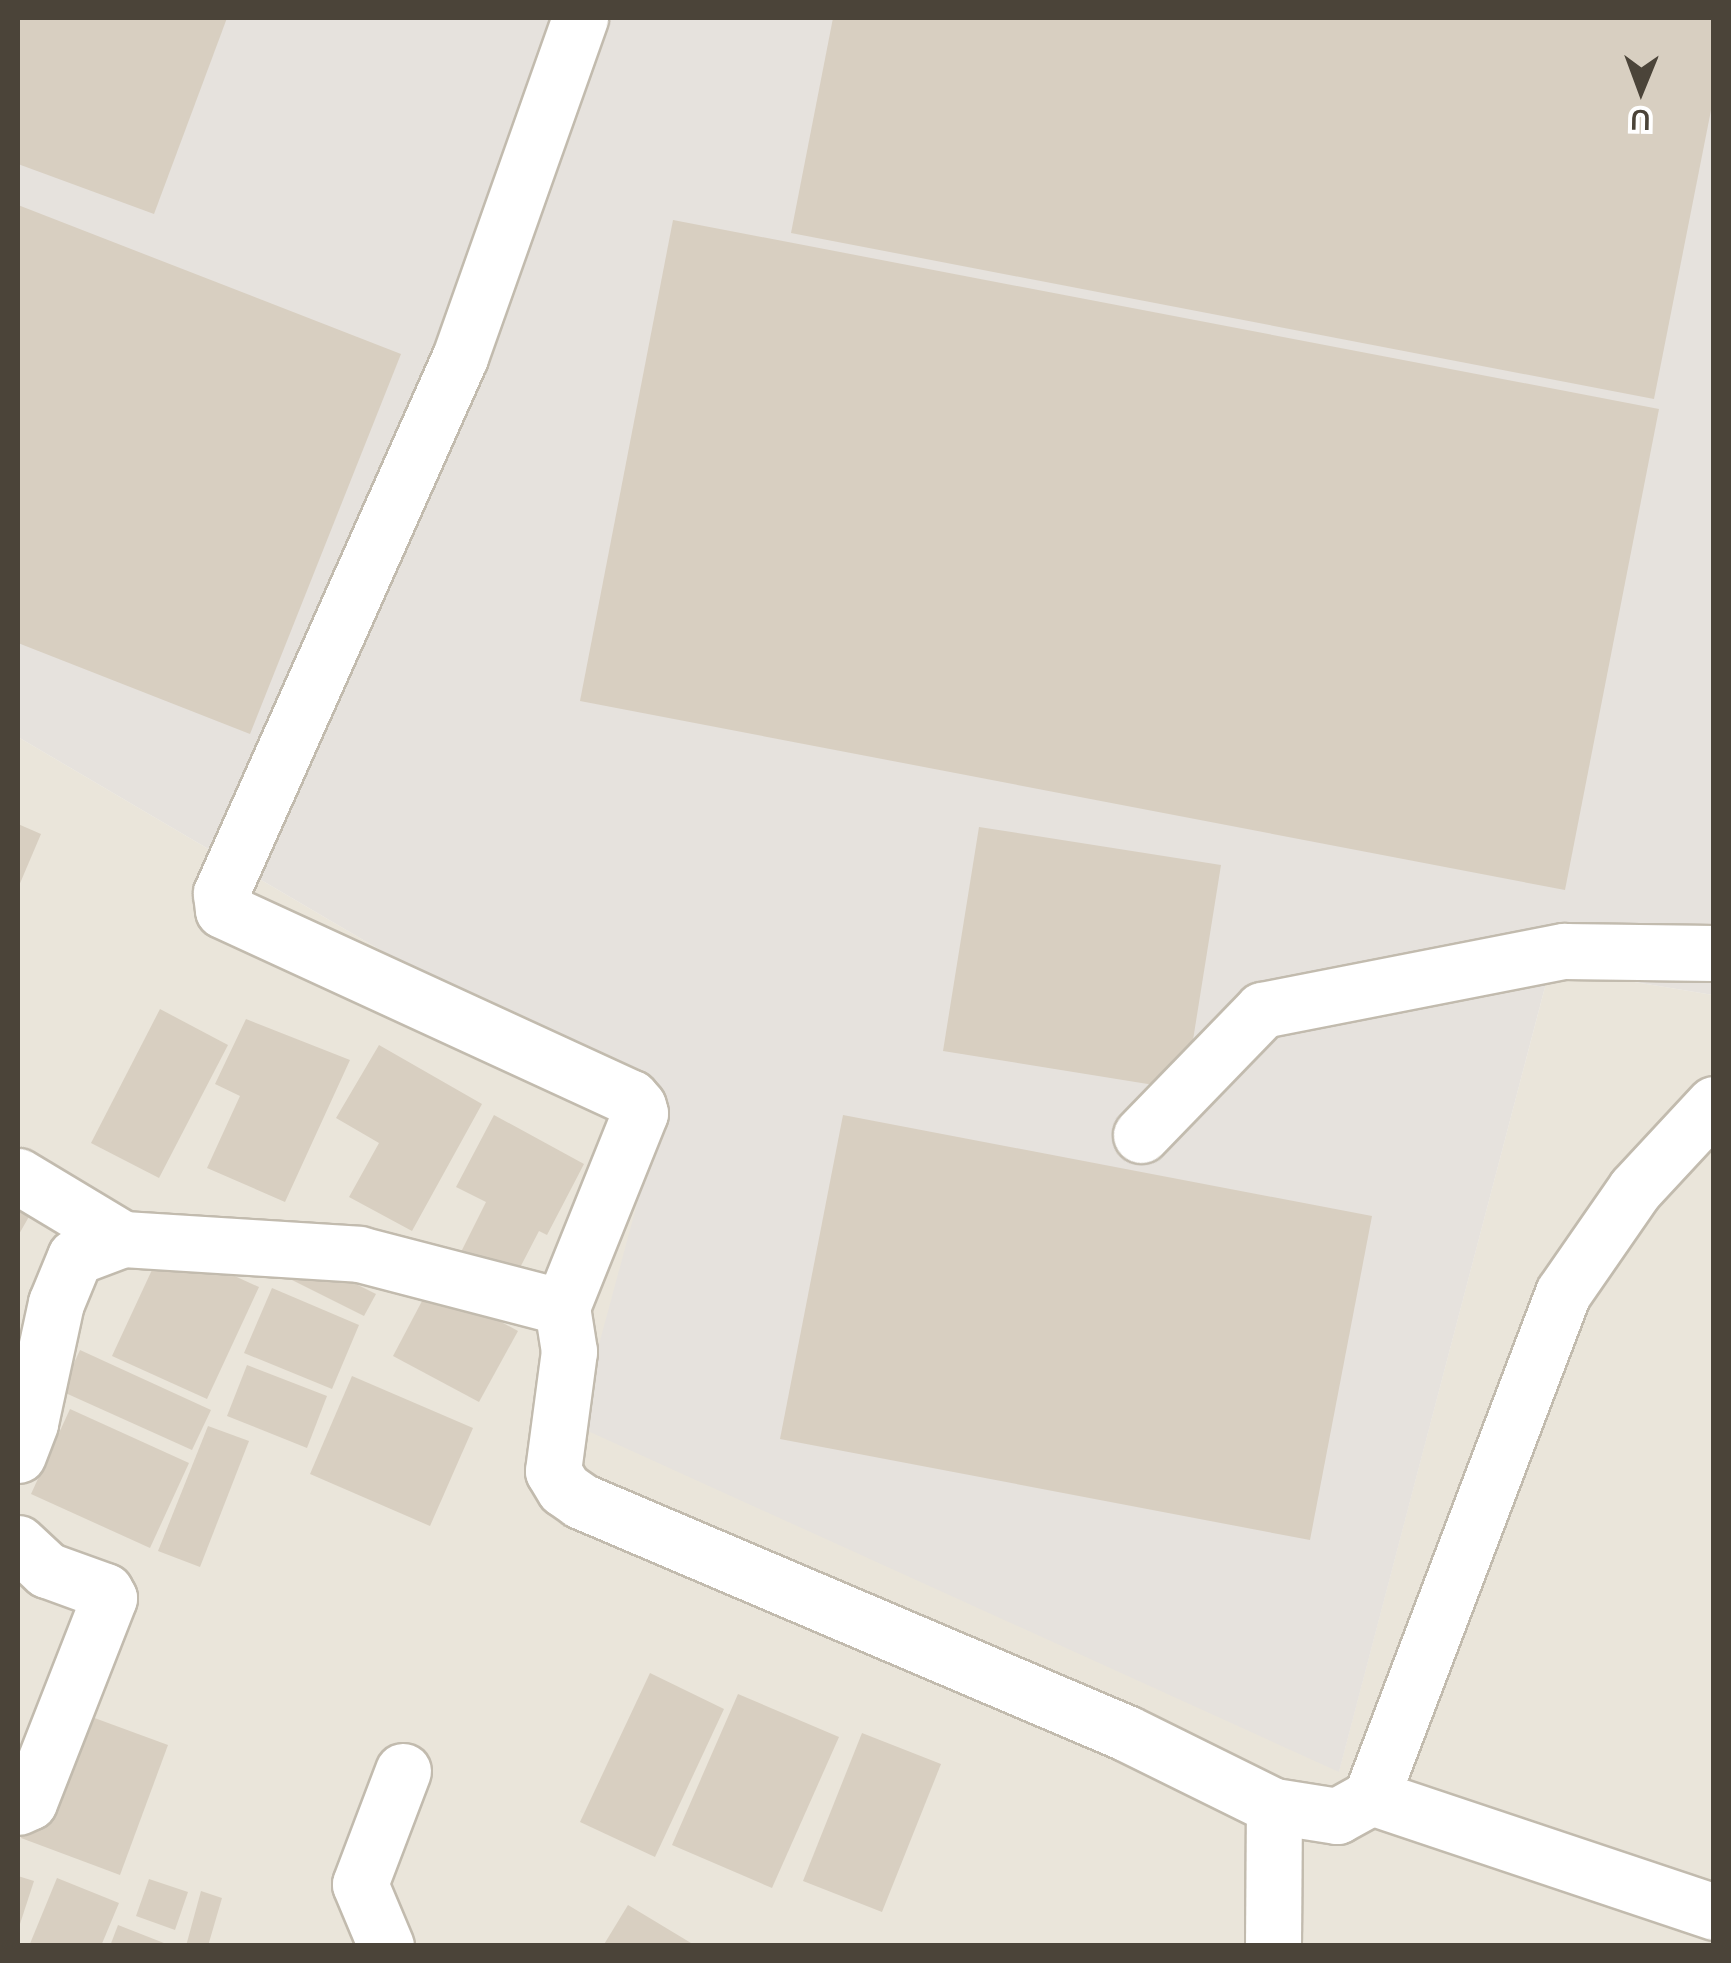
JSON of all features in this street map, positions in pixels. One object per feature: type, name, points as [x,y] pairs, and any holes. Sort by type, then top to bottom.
[{"type":"street","points":[[580,18],[460,357],[221,893],[223,910],[631,1098],[638,1106],[640,1113],[562,1307],[569,1352],[554,1471],[564,1490],[581,1501],[1126,1733],[1274,1806],[1337,1816],[1370,1797],[1563,1293],[1636,1189],[1714,1104]]},
{"type":"street","points":[[1141,1135],[1262,1010],[1564,951],[1714,954]]},
{"type":"street","points":[[18,1176],[124,1238]]},
{"type":"street","points":[[18,1455],[30,1423],[56,1304],[76,1257],[124,1238],[359,1254],[562,1307]]},
{"type":"street","points":[[18,1544],[47,1570],[105,1592],[108,1606],[29,1802],[18,1807]]},
{"type":"street","points":[[386,1946],[360,1884],[403,1772]]},
{"type":"street","points":[[1370,1797],[1714,1912]]},
{"type":"street","points":[[1273,1946],[1274,1806]]},
{"type":"shaded area","points":[[18,18],[1713,18],[1713,995],[1550,968],[1339,1772],[577,1426],[661,1115],[18,737]]},
{"type":"shaded area","points":[[18,737],[661,1115],[1339,1771],[1550,968],[1713,995],[1713,1945],[18,1946]]},
{"type":"building","points":[[18,18],[227,18],[154,214],[18,164]]},
{"type":"building","points":[[833,18],[1714,18],[1714,95],[1654,399],[791,233]]},
{"type":"building","points":[[18,205],[401,354],[250,734],[18,643]]},
{"type":"building","points":[[673,220],[1659,409],[1565,890],[580,701]]},
{"type":"building","points":[[18,824],[41,834],[18,888]]},
{"type":"building","points":[[979,827],[1221,865],[1185,1090],[943,1051]]},
{"type":"building","points":[[160,1009],[228,1045],[159,1178],[91,1143]]},
{"type":"building","points":[[246,1019],[350,1060],[285,1202],[207,1168],[240,1096],[215,1084]]},
{"type":"building","points":[[379,1045],[482,1104],[412,1231],[349,1197],[379,1143],[336,1118]]},
{"type":"building","points":[[494,1115],[584,1164],[547,1235],[539,1231],[510,1287],[457,1260],[486,1202],[456,1187]]},
{"type":"building","points":[[843,1115],[1372,1216],[1310,1540],[780,1439]]},
{"type":"building","points":[[18,1205],[31,1213],[18,1236]]},
{"type":"building","points":[[164,1244],[259,1287],[207,1399],[112,1356]]},
{"type":"building","points":[[296,1254],[376,1294],[364,1316],[284,1276]]},
{"type":"building","points":[[431,1284],[518,1331],[479,1402],[393,1356]]},
{"type":"building","points":[[272,1288],[359,1325],[332,1389],[244,1353]]},
{"type":"building","points":[[80,1350],[211,1410],[192,1450],[61,1391]]},
{"type":"building","points":[[247,1365],[327,1396],[307,1448],[227,1416]]},
{"type":"building","points":[[352,1376],[473,1428],[430,1526],[310,1474]]},
{"type":"building","points":[[70,1409],[189,1463],[150,1548],[31,1494]]},
{"type":"building","points":[[208,1426],[249,1441],[200,1567],[158,1551]]},
{"type":"building","points":[[650,1673],[724,1709],[655,1857],[580,1822]]},
{"type":"building","points":[[738,1694],[839,1737],[772,1888],[672,1845]]},
{"type":"building","points":[[70,1709],[168,1745],[120,1875],[21,1838]]},
{"type":"building","points":[[862,1733],[941,1764],[882,1912],[803,1881]]},
{"type":"building","points":[[18,1876],[34,1881],[18,1930]]},
{"type":"building","points":[[57,1878],[119,1903],[101,1946],[29,1946]]},
{"type":"building","points":[[149,1879],[188,1892],[175,1930],[136,1916]]},
{"type":"building","points":[[201,1891],[222,1898],[208,1946],[186,1946]]},
{"type":"building","points":[[628,1905],[696,1946],[603,1946]]},
{"type":"building","points":[[118,1925],[169,1945],[169,1946],[110,1946]]}]
